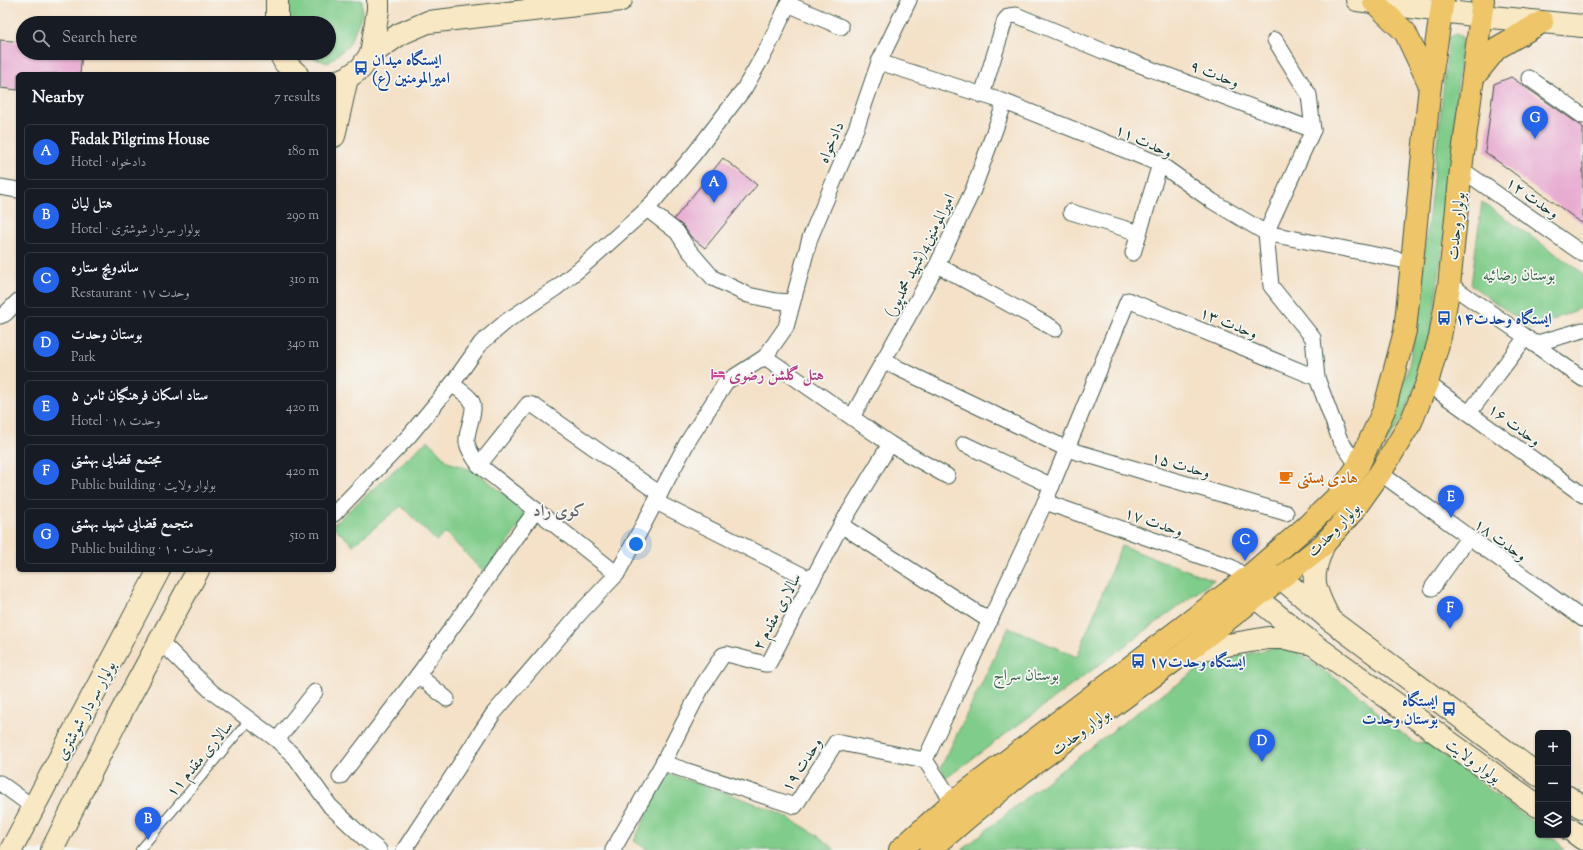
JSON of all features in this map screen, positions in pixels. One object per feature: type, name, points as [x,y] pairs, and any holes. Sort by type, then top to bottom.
[{"type":"main road","points":[[277,0],[277,16]]},
{"type":"main road","points":[[371,54],[378,10],[378,0]]},
{"type":"main road","points":[[336,120],[341,80],[361,68],[371,54],[400,34],[428,22],[621,0]]},
{"type":"main road","points":[[1365,1],[1482,8],[1542,22],[1583,26]]},
{"type":"main road","points":[[1365,1],[1405,32],[1430,85]]},
{"type":"main road","name":"بولوار وحدت","points":[[900,850],[953,802],[1248,578],[1337,498],[1358,466],[1384,410],[1405,331],[1430,85],[1442,6]]},
{"type":"main road","name":"بولوار وحدت","points":[[930,850],[966,818],[1023,772],[1072,738],[1186,652],[1324,544],[1353,511],[1380,473],[1411,422],[1427,383],[1440,338],[1449,284],[1461,169],[1482,8]]},
{"type":"main road","points":[[1473,78],[1497,48],[1542,22]]},
{"type":"main road","name":"بولوار ولایت","points":[[1324,544],[1315,563],[1315,579],[1317,595],[1330,620]]},
{"type":"main road","name":"بولوار سردار شوشتری","points":[[11,850],[32,807],[158,572]]},
{"type":"main road","name":"بولوار سردار شوشتری","points":[[52,850],[118,718],[197,572]]},
{"type":"main road","points":[[1248,578],[1281,578]]},
{"type":"main road","name":"بولوار ولایت","points":[[1248,578],[1256,598],[1314,644],[1535,804]]},
{"type":"main road","name":"بولوار ولایت","points":[[1281,578],[1330,620],[1535,773]]},
{"type":"main road","points":[[1314,644],[1311,638],[1314,625],[1323,620],[1330,620]]},
{"type":"main road","name":"بولوار ولایت","points":[[1186,652],[1268,638],[1285,638],[1314,644]]},
{"type":"main road","points":[[1571,799],[1583,808]]},
{"type":"main road","points":[[1571,830],[1583,839]]},
{"type":"street","name":"دادخواه","points":[[765,357],[786,327],[810,238],[857,126],[879,62],[909,0]]},
{"type":"street","points":[[336,512],[409,436],[452,384],[481,343],[508,320],[556,288],[582,267],[646,209],[707,137],[744,89],[767,49],[789,2],[841,27]]},
{"type":"street","name":"وحدت ۹","points":[[982,95],[1005,20],[1009,16],[1016,15],[1103,51],[1313,130]]},
{"type":"street","points":[[1275,40],[1308,95],[1313,130],[1266,234],[1271,286],[1313,338],[1317,378],[1340,440],[1358,466]]},
{"type":"street","name":"وحدت ۱۱","points":[[879,62],[1005,102],[1160,164],[1212,201],[1266,234],[1412,262]]},
{"type":"street","points":[[1530,78],[1583,116]]},
{"type":"street","name":"امیرالمومنین4(شهید محمدپور)","points":[[852,417],[937,265],[973,190],[1005,102]]},
{"type":"street","points":[[1133,253],[1160,164]]},
{"type":"street","name":"وحدت ۱۲","points":[[1461,169],[1583,254]]},
{"type":"street","points":[[0,187],[16,190]]},
{"type":"street","points":[[646,209],[677,232],[688,249],[712,278],[748,295],[776,301],[792,302]]},
{"type":"street","points":[[1071,212],[1139,234]]},
{"type":"street","points":[[937,265],[1055,330]]},
{"type":"street","points":[[1449,284],[1583,379]]},
{"type":"street","name":"وحدت ۱۳","points":[[1067,450],[1128,300],[1317,378]]},
{"type":"street","points":[[0,316],[5,314],[16,303]]},
{"type":"street","points":[[1469,413],[1530,340],[1583,330]]},
{"type":"street","points":[[404,850],[493,714],[580,613],[617,574],[688,441],[726,382],[765,357],[890,444],[947,476]]},
{"type":"street","name":"وحدت ۱۵","points":[[883,361],[1067,450],[1286,513]]},
{"type":"street","name":"وحدت ۱۶","points":[[1427,383],[1583,495]]},
{"type":"street","points":[[452,384],[471,399],[474,407],[468,428],[467,441],[470,453],[478,465],[617,574]]},
{"type":"street","points":[[478,465],[528,404],[533,405],[658,498],[812,580]]},
{"type":"street","name":"سالاری مقدم ۲","points":[[613,850],[663,763],[703,685],[723,655],[727,654],[768,664],[841,525],[890,444]]},
{"type":"street","points":[[964,444],[1052,486]]},
{"type":"street","points":[[953,802],[925,760],[1046,502],[1067,450]]},
{"type":"street","name":"وحدت ۱۸","points":[[1380,473],[1583,620]]},
{"type":"street","name":"وحدت ۱۷","points":[[1046,502],[1231,567],[1248,578]]},
{"type":"street","points":[[340,777],[418,675],[536,510]]},
{"type":"street","points":[[841,525],[990,621]]},
{"type":"street","points":[[1432,588],[1468,538]]},
{"type":"street","points":[[160,641],[212,692],[277,740],[295,757],[330,806],[379,850]]},
{"type":"street","points":[[418,675],[447,698]]},
{"type":"street","points":[[277,740],[315,692]]},
{"type":"street","name":"وحدت ۱۹","points":[[663,763],[795,806],[836,742],[925,760]]},
{"type":"street","points":[[0,783],[32,807]]},
{"type":"lane","name":"سالاری مقدم ۱۱","points":[[140,850],[249,720]]},
{"type":"green space","points":[[282,0],[362,0],[362,14],[349,45],[336,56],[336,16],[284,16]]},
{"type":"green space","points":[[1456,34],[1462,37],[1455,112],[1454,164],[1431,333],[1421,371],[1402,419],[1363,480],[1393,414],[1408,369],[1416,330],[1449,37]]},
{"type":"green space","points":[[319,60],[332,60],[328,63]]},
{"type":"green space","name":"بوستان رضائیه","points":[[1482,202],[1583,273],[1583,307],[1532,329],[1471,285]]},
{"type":"green space","points":[[428,440],[448,462],[477,472],[528,514],[485,574],[446,533],[436,541],[401,506],[353,545],[336,529],[336,522]]},
{"type":"green space","name":"بوستان سراج","points":[[1121,546],[1214,580],[945,779],[941,767],[1009,627],[1077,657]]},
{"type":"green space","points":[[1273,648],[1295,651],[1364,698],[1385,721],[1415,743],[1426,742],[1535,824],[1535,838],[1554,838],[1564,850],[962,850],[1033,792],[1132,716],[1205,664]]},
{"type":"green space","points":[[666,773],[733,795],[777,813],[798,823],[818,836],[835,850],[648,850],[634,841]]},
{"type":"building","points":[[0,40],[16,41],[16,60],[81,60],[80,72],[16,72],[16,90],[0,88]]},
{"type":"building","points":[[1511,77],[1583,127],[1583,224],[1485,152],[1494,84]]},
{"type":"building","points":[[723,158],[757,185],[705,248],[691,237],[684,227],[674,219]]},
{"type":"place","name":"ایستگاه میدان امیرالمومنین (ع)","points":[[361,68]]},
{"type":"place","name":"متجمع قضایی شهید بهشتی","points":[[1535,139]]},
{"type":"place","name":"Fadak Pilgrims House","points":[[714,203]]},
{"type":"place","name":"ایستگاه وحدت۱۴","points":[[1444,318]]},
{"type":"place","name":"هتل گلشن رضوی","points":[[718,374]]},
{"type":"place","name":"هادی بستنی","points":[[1286,477]]},
{"type":"place","name":"ستاد اسکان فرهنگیان ثامن ۵","points":[[1451,518]]},
{"type":"place","name":"ساندویچ ستاره","points":[[1245,561]]},
{"type":"place","name":"مجتمع قضایی بهشتی","points":[[1450,629]]},
{"type":"place","name":"ایستگاه وحدت۱۷","points":[[1138,661]]},
{"type":"place","name":"ایستگاه بوستان وحدت","points":[[1449,709]]},
{"type":"place","name":"بوستان وحدت","points":[[1262,762]]},
{"type":"place","name":"هتل لیان","points":[[148,840]]},
{"type":"district","name":"کوی راد","points":[[559,510]]}]
